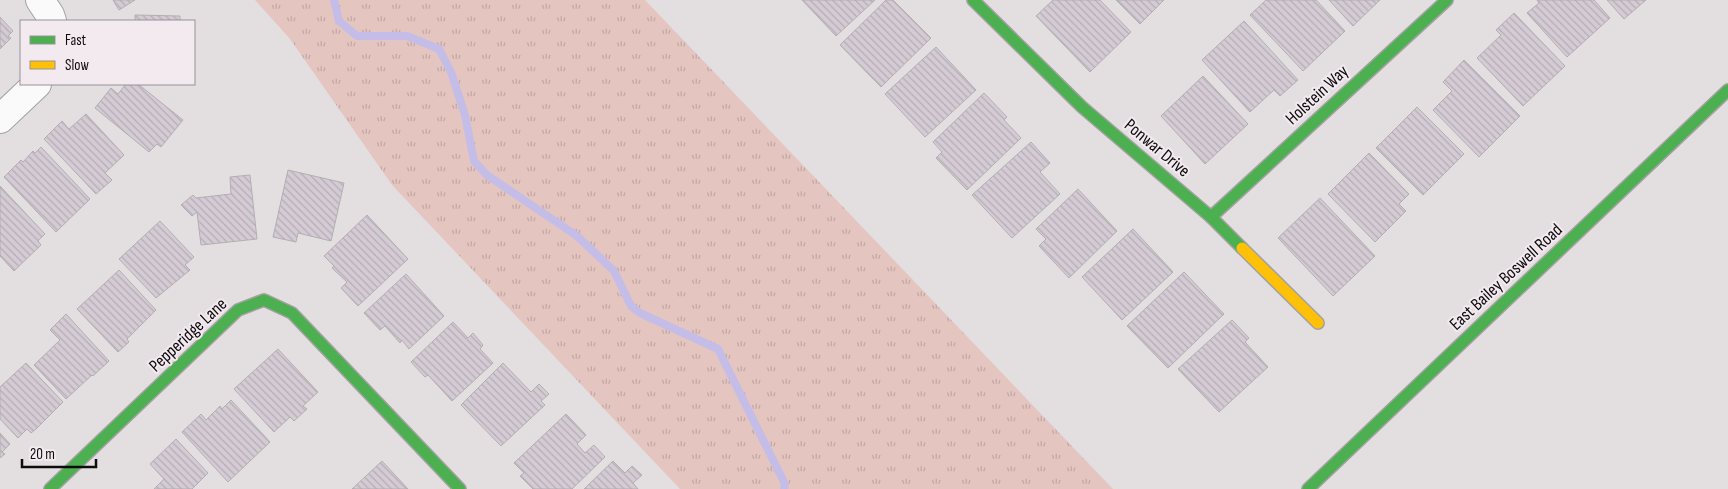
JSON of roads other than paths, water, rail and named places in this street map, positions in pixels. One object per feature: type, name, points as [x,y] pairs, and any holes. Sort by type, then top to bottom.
[{"type":"street","points":[[40,0],[52,20]]},
{"type":"street","name":"Holstein Way","points":[[1211,217],[1447,0]]},
{"type":"street","name":"Ponwar Drive","points":[[974,1],[1082,107],[1211,217],[1318,323]]},
{"type":"street","points":[[0,119],[36,85]]},
{"type":"street","name":"East Bailey Boswell Road","points":[[1308,489],[1728,90]]},
{"type":"street","name":"Pepperidge Lane","points":[[50,489],[238,310],[264,300],[292,313],[460,489]]},
{"type":"waterway","points":[[334,0],[339,21],[357,36],[407,36],[439,49],[451,72],[465,115],[474,161],[487,175],[577,236],[614,271],[631,306],[640,313],[718,349],[785,484],[784,489]]}]
